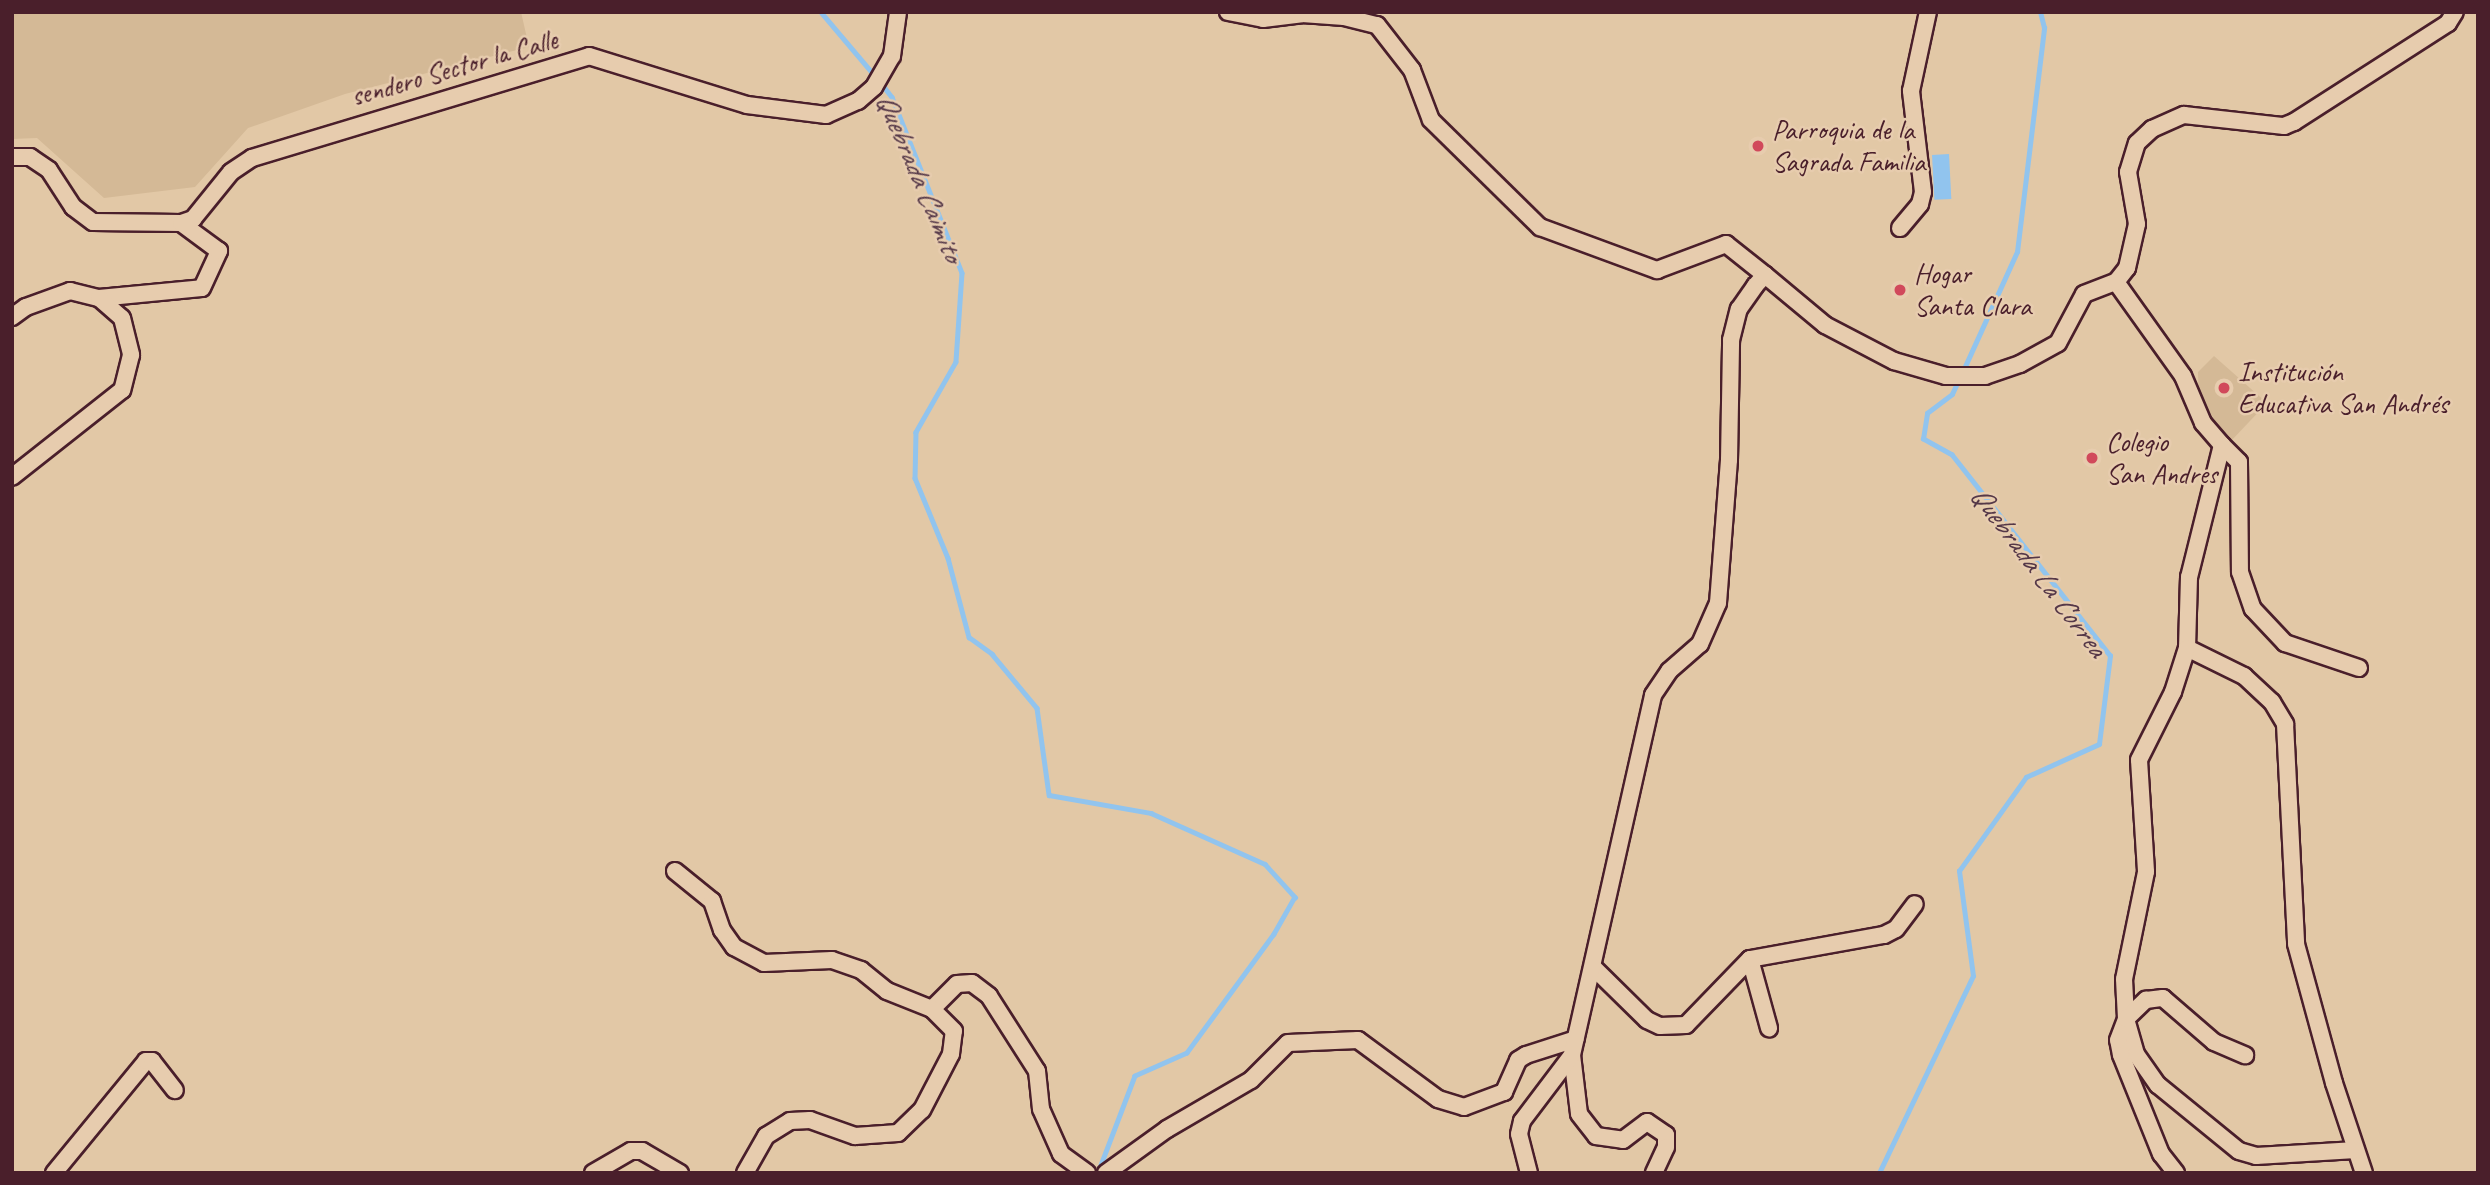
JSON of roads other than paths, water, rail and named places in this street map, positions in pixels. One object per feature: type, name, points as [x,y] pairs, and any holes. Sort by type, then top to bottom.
[{"type":"street","name":"sendero Sector la Calle","points":[[181,223],[193,219],[231,172],[252,158],[589,56],[747,106],[826,115],[858,101],[874,88],[891,56],[898,12]]},
{"type":"street","points":[[1228,12],[1263,19],[1302,14],[1344,17],[1377,25],[1412,70],[1431,120],[1540,227],[1657,270],[1726,244],[1825,325],[1865,348],[1946,376],[1985,376],[2057,343],[2084,294],[2116,282],[2133,252],[2137,224],[2128,172],[2131,155],[2152,129],[2184,115],[2284,125],[2294,122],[2448,23],[2455,12]]},
{"type":"street","points":[[1900,228],[1920,204],[1923,192],[1911,91],[1928,12]]},
{"type":"street","points":[[12,157],[30,157],[49,170],[73,206],[93,222],[181,223],[219,251],[202,288],[99,298],[70,291],[26,307],[12,317]]},
{"type":"street","points":[[1654,1173],[1666,1147],[1666,1135],[1647,1122],[1623,1140],[1596,1136],[1579,1114],[1574,1047],[1594,968],[1618,836],[1653,695],[1669,671],[1700,644],[1718,603],[1729,460],[1731,340],[1739,309],[1765,275]]},
{"type":"street","points":[[2116,282],[2183,376],[2203,423],[2239,462],[2240,572],[2253,608],[2284,643],[2359,668]]},
{"type":"street","points":[[12,477],[122,390],[131,355],[122,318],[99,298]]},
{"type":"street","points":[[2222,444],[2189,578],[2187,648],[2174,692],[2139,760],[2146,872],[2124,979],[2126,1019],[2136,1054],[2158,1085],[2239,1152],[2256,1156],[2356,1150]]},
{"type":"street","points":[[2187,648],[2244,676],[2272,702],[2285,723],[2296,944],[2364,1173]]},
{"type":"street","points":[[675,871],[712,901],[722,930],[744,952],[764,963],[832,960],[861,970],[887,991],[932,1009],[954,1031],[951,1054],[922,1110],[898,1133],[855,1136],[810,1120],[790,1121],[766,1136],[745,1173]]},
{"type":"street","points":[[1594,968],[1647,1020],[1673,1027],[1686,1025],[1750,959],[1884,935],[1896,929],[1914,904]]},
{"type":"street","points":[[1750,959],[1769,1028]]},
{"type":"street","points":[[932,1009],[957,984],[972,983],[989,996],[1037,1071],[1041,1109],[1051,1138],[1075,1168],[1087,1173]]},
{"type":"street","points":[[2176,1173],[2161,1154],[2121,1055],[2118,1040],[2126,1019],[2146,1000],[2164,998],[2214,1042],[2245,1055]]},
{"type":"street","points":[[1106,1173],[1167,1129],[1251,1080],[1287,1043],[1358,1040],[1438,1099],[1464,1107],[1504,1092],[1518,1060],[1526,1055],[1574,1047]]},
{"type":"street","points":[[1529,1173],[1519,1134],[1522,1121],[1574,1047]]},
{"type":"street","points":[[54,1173],[146,1061],[152,1061],[175,1090]]},
{"type":"street","points":[[593,1173],[631,1151],[653,1156],[680,1173]]},
{"type":"water","points":[[1949,154],[1951,199],[1934,200],[1932,155]]},
{"type":"waterway","name":"Quebrada Caimito","points":[[821,12],[875,76]]},
{"type":"waterway","name":"Quebrada La Correa","points":[[1962,373],[2017,252],[2044,28],[2040,12]]},
{"type":"waterway","points":[[881,83],[892,97],[962,273],[956,362],[916,432],[915,478],[948,558],[969,637],[992,654],[1037,708],[1049,795],[1151,813],[1265,864],[1295,897],[1274,934],[1187,1053],[1135,1076],[1098,1173]]},
{"type":"waterway","name":"Quebrada La Correa","points":[[1879,1173],[1973,976],[1959,871],[2026,777],[2099,744],[2110,656],[1952,455],[1923,439],[1927,413],[1952,394],[1958,381]]},
{"type":"place","name":"Parroquia de la Sagrada Familia","points":[[1758,146]]},
{"type":"place","name":"Hogar Santa Clara","points":[[1900,290]]},
{"type":"place","name":"Institución Educativa San Andrés","points":[[2224,388]]},
{"type":"place","name":"Colegio San Andres","points":[[2092,458]]}]
